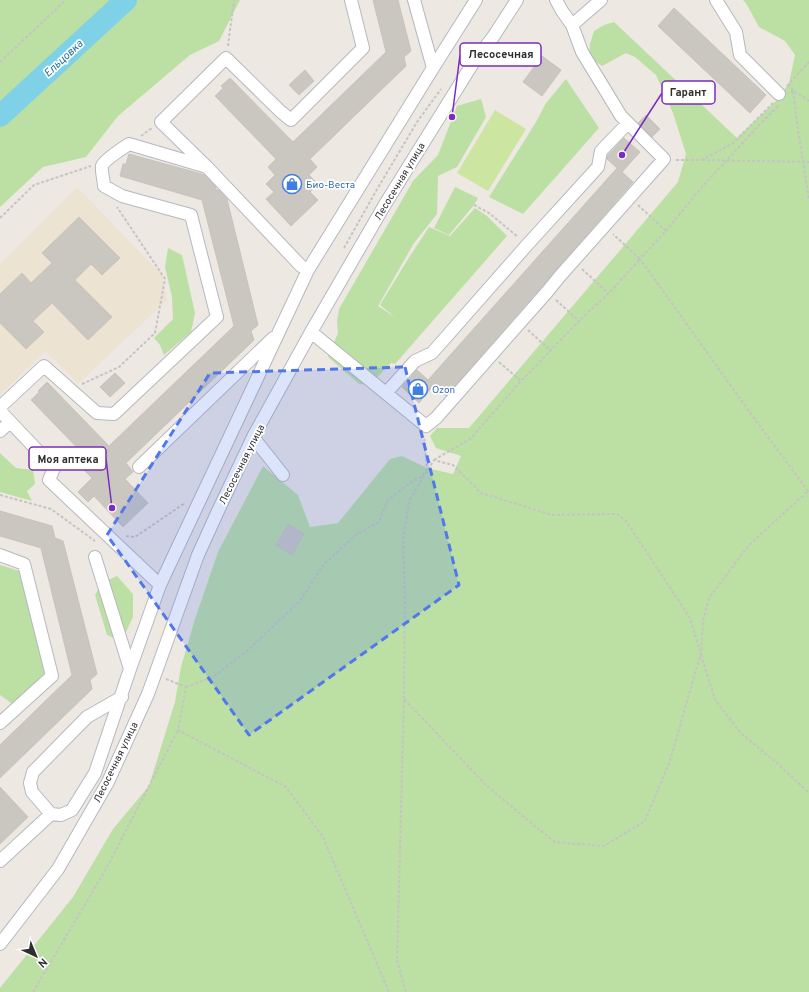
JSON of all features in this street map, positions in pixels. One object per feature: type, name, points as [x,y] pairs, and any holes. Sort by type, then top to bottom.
[{"type":"street","points":[[308,270],[301,266],[207,167],[161,122],[226,58],[291,120],[363,48],[351,0]]},
{"type":"street","points":[[414,0],[433,68]]},
{"type":"street","points":[[122,697],[87,717],[33,772],[30,783],[32,792],[51,814],[61,815],[72,810],[95,773],[122,697],[130,669],[160,585],[308,270],[360,184],[476,0]]},
{"type":"street","name":"Лесосечная улица","points":[[0,944],[58,870],[108,782],[148,694],[198,555],[254,438],[312,332],[384,206],[473,63],[493,37],[517,0]]},
{"type":"street","points":[[312,332],[426,426],[436,418],[664,159],[621,116],[582,52],[572,25],[556,0]]},
{"type":"street","points":[[572,25],[601,0]]},
{"type":"street","points":[[716,0],[736,32],[740,55],[783,97]]},
{"type":"street","points":[[386,394],[415,361],[432,353],[598,167],[601,151],[628,123]]},
{"type":"street","points":[[0,407],[44,366],[97,413],[114,414],[217,317],[191,215],[122,196],[104,186],[102,167],[105,161],[129,144],[207,167]]},
{"type":"street","points":[[139,467],[278,333]]},
{"type":"street","points":[[0,411],[54,468],[49,480],[160,585]]},
{"type":"street","points":[[0,432],[10,422]]},
{"type":"street","points":[[254,438],[283,475]]},
{"type":"street","points":[[0,555],[24,564],[52,676],[0,723]]},
{"type":"street","points":[[95,557],[130,669]]},
{"type":"street","points":[[0,861],[51,814]]},
{"type":"path","points":[[0,62],[66,0]]},
{"type":"path","points":[[226,58],[234,0]]},
{"type":"path","points":[[493,37],[528,68]]},
{"type":"path","points":[[406,992],[397,962],[404,700],[403,539],[410,499],[434,460],[470,439],[521,381],[608,293],[666,231],[701,188],[761,123],[783,97],[788,84],[809,62]]},
{"type":"path","points":[[788,84],[809,101]]},
{"type":"path","points":[[701,160],[732,144],[772,104],[794,90]]},
{"type":"path","points":[[794,90],[797,123],[809,200]]},
{"type":"path","points":[[129,144],[161,122]]},
{"type":"path","points":[[664,159],[809,162]]},
{"type":"path","points":[[0,218],[34,185],[105,161]]},
{"type":"path","points":[[360,184],[384,206]]},
{"type":"path","points":[[630,197],[666,231]]},
{"type":"path","points":[[70,390],[119,367],[155,334],[165,279],[115,204]]},
{"type":"path","points":[[474,205],[489,213],[527,245]]},
{"type":"path","points":[[404,700],[487,786],[555,842],[604,846],[645,821],[670,761],[701,654],[703,621],[709,598],[749,545],[808,491],[640,259],[604,226]]},
{"type":"path","points":[[574,262],[608,293]]},
{"type":"path","points":[[548,292],[579,322]]},
{"type":"path","points":[[520,323],[551,350]]},
{"type":"path","points":[[491,355],[521,381]]},
{"type":"path","points":[[155,675],[186,687],[213,677],[248,650],[300,601],[324,564],[357,534],[379,522],[386,501],[420,477],[427,468],[423,423]]},
{"type":"path","points":[[434,460],[453,465],[481,493],[552,515],[617,514],[626,521],[690,618],[715,700],[741,733],[778,764],[809,793]]},
{"type":"path","points":[[0,495],[51,509],[97,543],[95,557]]},
{"type":"path","points":[[106,534],[135,537],[190,500]]},
{"type":"path","points":[[33,992],[106,869],[178,730],[186,687]]},
{"type":"path","points":[[178,730],[286,787],[323,837],[389,992]]},
{"type":"highlighted area","points":[[405,367],[459,585],[249,735],[107,535],[210,373]]},
{"type":"shaded area","points":[[77,187],[162,275],[167,300],[78,384],[45,351],[0,395],[0,264]]},
{"type":"green space","points":[[0,0],[240,0],[219,41],[190,55],[118,116],[86,157],[43,167],[0,207]]},
{"type":"green space","points":[[743,0],[809,0],[809,992],[0,992],[0,988],[73,897],[113,829],[149,786],[175,702],[181,667],[195,619],[218,552],[263,466],[298,495],[310,527],[338,523],[390,459],[402,456],[427,468],[453,474],[461,456],[436,448],[430,436],[437,428],[469,428],[678,182],[686,154],[673,113],[656,75],[635,57],[626,53],[602,66],[589,57],[590,44],[594,31],[604,25],[614,22],[737,138],[777,100],[789,83],[795,55],[785,41],[759,27]]},
{"type":"green space","points":[[566,79],[599,128],[523,214],[489,197],[536,122],[546,103]]},
{"type":"green space","points":[[481,99],[486,117],[457,167],[438,176],[437,214],[414,243],[378,306],[395,317],[380,305],[429,227],[450,236],[475,208],[487,216],[507,236],[395,364],[391,363],[370,385],[359,384],[328,357],[338,333],[337,321],[339,309],[413,181],[438,155],[457,106]]},
{"type":"green space","points":[[495,110],[526,129],[488,191],[457,173]]},
{"type":"green space","points":[[455,187],[478,198],[449,235],[434,228]]},
{"type":"green space","points":[[168,248],[182,255],[195,313],[191,332],[164,355],[160,345],[154,338],[173,319],[172,297],[165,267]]},
{"type":"green space","points":[[0,453],[16,468],[33,470],[35,484],[27,491],[32,501],[0,492]]},
{"type":"green space","points":[[0,565],[23,572],[45,673],[14,705],[0,695]]},
{"type":"green space","points":[[117,576],[133,594],[133,617],[125,634],[116,639],[107,635],[95,595],[100,586]]},
{"type":"building","points":[[373,0],[398,0],[411,51],[404,57],[406,66],[310,159],[317,167],[309,175],[318,184],[310,192],[318,200],[291,226],[266,199],[274,192],[266,184],[275,175],[268,167],[276,159],[215,96],[223,88],[221,86],[230,78],[293,142],[386,52]]},
{"type":"building","points":[[674,8],[766,95],[750,113],[658,26]]},
{"type":"building","points":[[542,56],[561,70],[542,96],[523,82]]},
{"type":"building","points":[[305,70],[314,81],[299,95],[289,85]]},
{"type":"building","points":[[646,115],[660,129],[652,137],[638,123]]},
{"type":"building","points":[[624,138],[640,152],[622,172],[633,182],[446,396],[434,385],[419,403],[402,387],[417,370],[428,380],[617,168],[607,159],[608,155]]},
{"type":"building","points":[[129,154],[205,175],[216,187],[216,190],[219,190],[227,199],[258,325],[251,331],[254,340],[126,463],[133,472],[125,479],[148,503],[123,527],[94,496],[88,502],[78,492],[92,478],[84,470],[92,463],[31,400],[47,382],[109,446],[234,326],[202,200],[120,176],[123,164],[126,164]]},
{"type":"building","points":[[79,217],[120,258],[102,275],[91,264],[75,280],[112,317],[88,340],[52,303],[33,321],[44,332],[26,349],[0,323],[0,294],[22,273],[31,283],[52,263],[42,253]]},
{"type":"building","points":[[115,373],[125,383],[110,397],[100,387]]},
{"type":"building","points":[[0,511],[52,526],[55,538],[63,541],[97,674],[90,680],[92,689],[0,778],[0,745],[72,675],[41,548],[0,536]]},
{"type":"building","points":[[288,524],[304,534],[292,555],[276,545]]},
{"type":"building","points":[[0,787],[28,817],[0,844]]},
{"type":"waterway","name":"Ельцовка","points":[[0,116],[126,0]]},
{"type":"place","name":"Лесосечная","points":[[452,117]]},
{"type":"place","name":"Гарант","points":[[622,155]]},
{"type":"place","name":"Био-Веста","points":[[292,184]]},
{"type":"place","name":"Ozon","points":[[418,389]]},
{"type":"place","name":"Моя аптека","points":[[112,508]]}]
